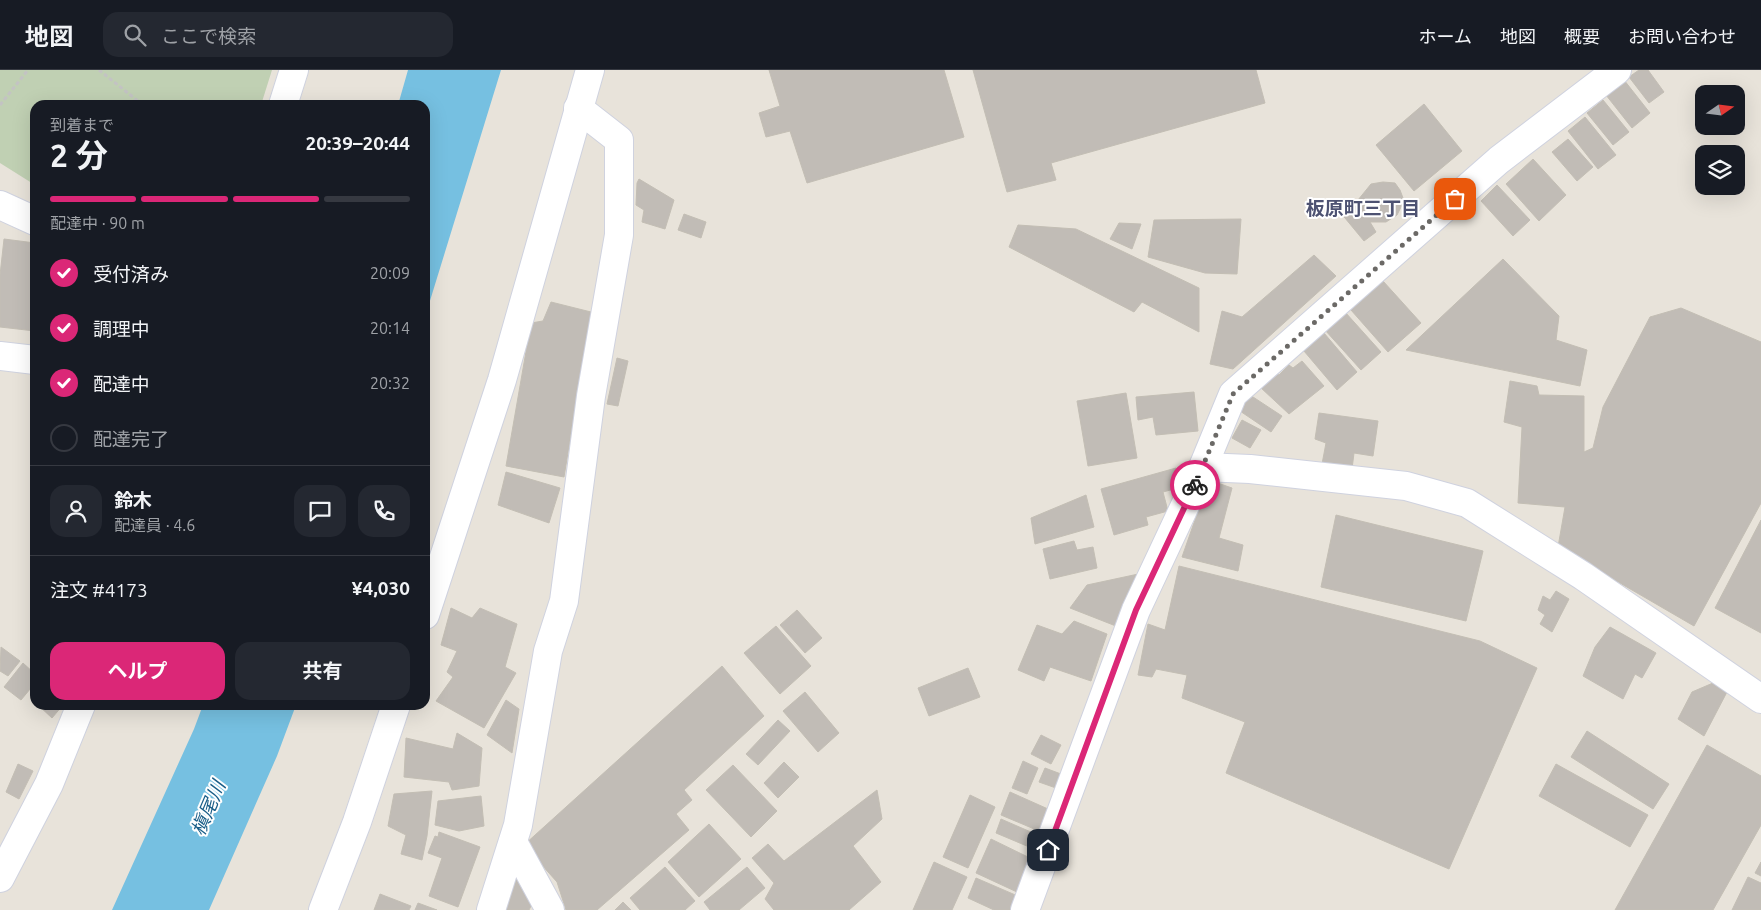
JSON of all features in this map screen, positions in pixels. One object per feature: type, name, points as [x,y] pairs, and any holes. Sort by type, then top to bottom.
[{"type":"street","points":[[285,100],[294,70]]},
{"type":"street","points":[[430,601],[502,380],[590,70]]},
{"type":"street","points":[[1025,910],[1136,610],[1203,467],[1233,394],[1499,160],[1617,70]]},
{"type":"street","points":[[491,910],[514,842],[548,651],[564,601],[592,396],[619,235],[620,140],[578,108]]},
{"type":"street","points":[[0,205],[30,219]]},
{"type":"street","points":[[0,356],[30,359]]},
{"type":"street","points":[[1203,467],[1259,470],[1406,486],[1467,503],[1584,576],[1761,699]]},
{"type":"street","points":[[0,878],[49,784],[79,710]]},
{"type":"street","points":[[323,910],[357,822],[394,710]]},
{"type":"street","points":[[514,842],[550,910]]},
{"type":"path","points":[[0,105],[28,70]]},
{"type":"path","points":[[99,70],[137,100]]},
{"type":"green space","points":[[0,70],[272,70],[263,100],[30,100],[30,182],[0,163]]},
{"type":"water","points":[[408,70],[501,70],[430,301],[430,100],[399,100]]},
{"type":"water","name":"槇尾川","points":[[201,710],[294,710],[277,756],[209,910],[112,910]]},
{"type":"building","points":[[769,70],[944,70],[964,137],[807,183],[790,131],[766,137],[759,113],[780,106]]},
{"type":"building","points":[[973,70],[1256,70],[1265,103],[1051,163],[1056,180],[1007,192]]},
{"type":"building","points":[[1639,70],[1648,70],[1664,92],[1649,103],[1629,77]]},
{"type":"building","points":[[1624,80],[1650,113],[1632,128],[1606,95]]},
{"type":"building","points":[[1603,100],[1629,132],[1613,145],[1587,113]]},
{"type":"building","points":[[1424,104],[1462,151],[1414,191],[1376,145]]},
{"type":"building","points":[[1585,117],[1616,155],[1598,169],[1568,131]]},
{"type":"building","points":[[1568,139],[1593,167],[1577,181],[1552,152]]},
{"type":"building","points":[[1533,159],[1566,195],[1539,221],[1506,184]]},
{"type":"building","points":[[639,179],[674,200],[665,229],[642,222],[644,210],[636,205],[637,183]]},
{"type":"building","points":[[1395,183],[1403,198],[1402,205],[1397,215],[1386,222],[1370,222],[1376,232],[1364,241],[1340,212],[1359,205],[1358,200],[1371,184]]},
{"type":"building","points":[[1497,185],[1530,220],[1513,236],[1481,201]]},
{"type":"building","points":[[684,214],[706,222],[701,238],[678,230]]},
{"type":"building","points":[[1241,219],[1237,274],[1205,273],[1148,257],[1154,220]]},
{"type":"building","points":[[1119,223],[1141,224],[1132,249],[1110,239]]},
{"type":"building","points":[[1018,225],[1076,229],[1199,288],[1199,332],[1142,302],[1134,312],[1009,247]]},
{"type":"building","points":[[4,239],[30,242],[30,330],[0,327],[0,275]]},
{"type":"building","points":[[1314,255],[1336,276],[1233,369],[1210,364],[1222,311],[1242,317]]},
{"type":"building","points":[[1503,259],[1559,316],[1556,340],[1587,350],[1580,386],[1406,350]]},
{"type":"building","points":[[1383,281],[1421,323],[1388,352],[1351,310]]},
{"type":"building","points":[[551,302],[591,312],[564,477],[506,466],[531,323],[543,321]]},
{"type":"building","points":[[1681,308],[1761,342],[1761,503],[1694,626],[1558,547],[1565,507],[1518,503],[1522,427],[1504,422],[1510,381],[1537,386],[1539,395],[1584,396],[1584,452],[1593,448],[1603,407],[1650,317]]},
{"type":"building","points":[[1345,312],[1381,352],[1361,370],[1325,330]]},
{"type":"building","points":[[1324,333],[1357,372],[1337,390],[1304,351]]},
{"type":"building","points":[[617,358],[628,361],[618,406],[607,404]]},
{"type":"building","points":[[1302,361],[1324,386],[1289,414],[1260,387],[1275,373],[1279,375],[1289,365],[1293,368]]},
{"type":"building","points":[[1194,392],[1198,431],[1156,435],[1153,417],[1138,420],[1136,397]]},
{"type":"building","points":[[1126,393],[1137,458],[1088,466],[1077,401]]},
{"type":"building","points":[[1250,395],[1282,416],[1271,432],[1240,411]]},
{"type":"building","points":[[1319,413],[1378,421],[1373,456],[1354,453],[1352,469],[1322,464],[1326,443],[1315,439]]},
{"type":"building","points":[[1242,420],[1261,430],[1250,448],[1232,438]]},
{"type":"building","points":[[1176,468],[1181,487],[1163,492],[1168,511],[1146,517],[1148,525],[1114,535],[1101,489]]},
{"type":"building","points":[[506,472],[560,488],[549,523],[498,505]]},
{"type":"building","points":[[1209,480],[1232,488],[1219,538],[1243,545],[1238,571],[1182,557]]},
{"type":"building","points":[[1086,495],[1094,527],[1035,544],[1031,518]]},
{"type":"building","points":[[1336,515],[1483,551],[1466,621],[1321,587]]},
{"type":"building","points":[[1761,520],[1761,633],[1715,608]]},
{"type":"building","points":[[1074,541],[1077,550],[1093,547],[1097,568],[1050,579],[1043,549]]},
{"type":"building","points":[[1179,566],[1480,641],[1537,668],[1449,869],[1226,773],[1245,722],[1182,698],[1187,675],[1156,669],[1152,677],[1138,675],[1148,624],[1165,630]]},
{"type":"building","points":[[1143,573],[1121,628],[1070,608],[1087,585]]},
{"type":"building","points":[[1556,591],[1569,599],[1552,632],[1540,624],[1545,615],[1538,610],[1543,596],[1550,600]]},
{"type":"building","points":[[451,608],[472,618],[480,608],[517,624],[505,667],[516,673],[484,728],[436,701],[453,677],[447,672],[457,651],[441,645]]},
{"type":"building","points":[[797,610],[822,638],[805,653],[780,625]]},
{"type":"building","points":[[1074,621],[1107,634],[1091,681],[1050,667],[1044,681],[1018,670],[1037,625],[1062,634]]},
{"type":"building","points":[[776,626],[811,666],[780,694],[744,653]]},
{"type":"building","points":[[1610,627],[1656,653],[1642,678],[1635,674],[1623,699],[1583,676],[1595,647]]},
{"type":"building","points":[[1,647],[20,661],[8,676],[0,671]]},
{"type":"building","points":[[23,663],[30,669],[30,689],[21,700],[4,687]]},
{"type":"building","points":[[722,666],[764,716],[684,790],[692,800],[676,814],[689,830],[597,910],[566,910],[557,882],[524,845]]},
{"type":"building","points":[[968,668],[980,697],[929,716],[918,688]]},
{"type":"building","points":[[1713,683],[1728,690],[1704,736],[1678,719],[1692,692]]},
{"type":"building","points":[[805,692],[839,733],[818,752],[783,711]]},
{"type":"building","points":[[506,700],[519,709],[512,753],[487,735]]},
{"type":"building","points":[[43,710],[59,710],[52,718]]},
{"type":"building","points":[[778,720],[790,731],[758,765],[746,754]]},
{"type":"building","points":[[1587,731],[1669,784],[1653,809],[1571,757]]},
{"type":"building","points":[[457,733],[482,748],[479,786],[452,790],[449,782],[404,777],[406,738],[453,749]]},
{"type":"building","points":[[1041,735],[1061,745],[1051,764],[1031,754]]},
{"type":"building","points":[[1707,745],[1761,776],[1761,825],[1713,910],[1615,910]]},
{"type":"building","points":[[1023,761],[1038,768],[1027,794],[1012,788]]},
{"type":"building","points":[[784,762],[799,777],[778,798],[764,783]]},
{"type":"building","points":[[18,764],[33,771],[19,799],[6,792]]},
{"type":"building","points":[[1556,764],[1648,815],[1630,847],[1539,796]]},
{"type":"building","points":[[733,765],[777,811],[751,837],[706,790]]},
{"type":"building","points":[[1045,768],[1061,774],[1056,788],[1039,782]]},
{"type":"building","points":[[877,790],[882,819],[853,846],[881,882],[849,910],[774,910],[765,899],[774,883],[752,858],[768,844],[784,861]]},
{"type":"building","points":[[432,791],[427,836],[422,860],[401,854],[406,835],[388,826],[394,794]]},
{"type":"building","points":[[1010,792],[1048,809],[1039,831],[1001,815]]},
{"type":"building","points":[[970,795],[995,807],[968,868],[943,857]]},
{"type":"building","points":[[481,796],[484,826],[459,831],[435,825],[438,801]]},
{"type":"building","points":[[1001,819],[1040,836],[1034,849],[996,833]]},
{"type":"building","points":[[709,824],[741,859],[699,897],[668,862]]},
{"type":"building","points":[[439,832],[480,847],[458,907],[429,896],[442,858],[428,853],[435,836],[438,837]]},
{"type":"building","points":[[991,839],[1032,859],[1017,892],[976,873]]},
{"type":"building","points":[[934,862],[967,877],[952,910],[913,910]]},
{"type":"building","points":[[1761,862],[1761,876],[1755,873]]},
{"type":"building","points":[[665,867],[695,901],[685,910],[640,910],[630,898]]},
{"type":"building","points":[[747,867],[765,888],[739,910],[710,910],[704,902]]},
{"type":"building","points":[[515,874],[538,892],[529,910],[504,910]]},
{"type":"building","points":[[1748,877],[1761,883],[1761,910],[1732,910]]},
{"type":"building","points":[[976,878],[1020,897],[1015,910],[994,910],[968,898]]},
{"type":"building","points":[[380,894],[411,906],[409,910],[374,910]]},
{"type":"building","points":[[623,902],[631,910],[615,910]]},
{"type":"building","points":[[418,903],[437,910],[415,910]]},
{"type":"way so far","points":[[1195,485],[1233,394],[1455,199]]},
{"type":"district","name":"板原町三丁目","points":[[1363,208]]},
{"type":"route","points":[[1048,850],[1136,610],[1195,485]]}]
